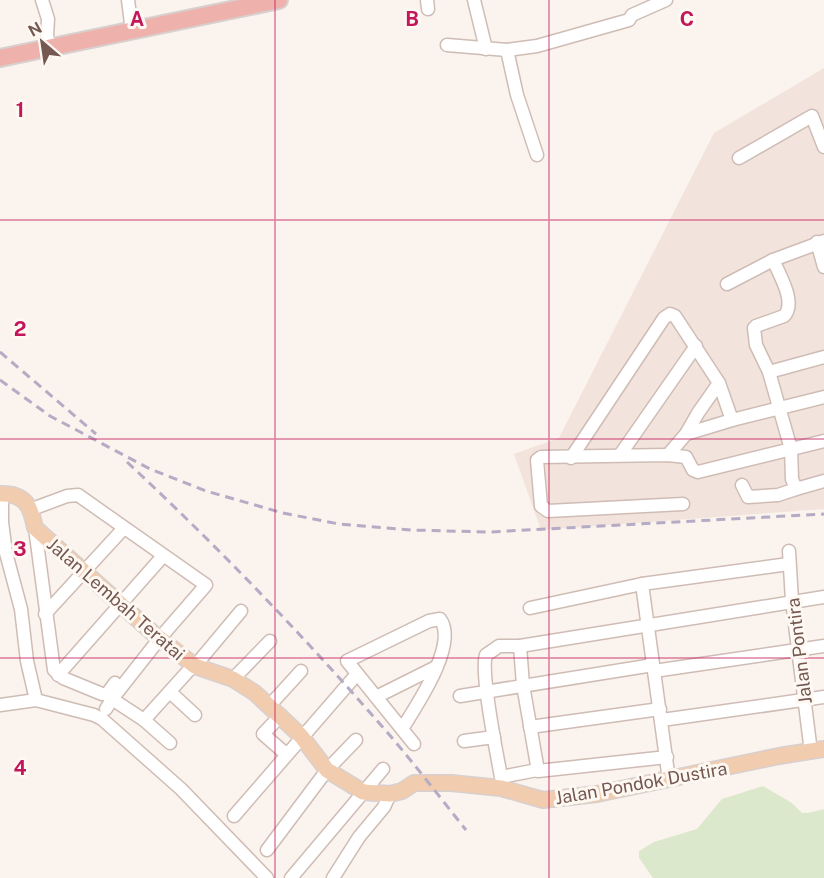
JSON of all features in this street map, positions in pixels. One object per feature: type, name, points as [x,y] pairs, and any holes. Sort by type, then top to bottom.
[{"type":"highway","points":[[0,58],[49,42],[132,31],[279,0]]},
{"type":"main road","points":[[1,494],[16,496],[32,509]]},
{"type":"main road","name":"Jalan Lembah Teratai","points":[[32,509],[35,528],[157,636],[195,666],[233,679],[275,710],[301,736],[327,770],[363,792],[390,794]]},
{"type":"main road","name":"Jalan Pondok Dustira","points":[[390,794],[402,791],[414,783],[451,783],[501,788],[543,800],[597,794],[778,756],[817,751]]},
{"type":"street","points":[[35,0],[40,21],[49,42]]},
{"type":"street","points":[[42,0],[48,20],[49,42]]},
{"type":"street","points":[[128,0],[132,31]]},
{"type":"street","points":[[474,0],[486,49]]},
{"type":"street","points":[[447,45],[507,50],[537,46],[628,20],[632,15],[666,0]]},
{"type":"street","points":[[507,50],[517,95],[537,155]]},
{"type":"street","points":[[739,158],[812,117],[824,147]]},
{"type":"street","points":[[727,284],[773,260],[821,242],[824,267]]},
{"type":"street","points":[[773,260],[789,300],[789,307],[784,316],[759,324],[754,328],[756,345],[769,372],[791,449],[792,479],[796,489]]},
{"type":"street","points":[[571,458],[664,318],[670,314],[675,316],[719,383],[732,420]]},
{"type":"street","points":[[620,455],[696,346]]},
{"type":"street","points":[[769,372],[824,357]]},
{"type":"street","points":[[668,455],[686,434],[719,383]]},
{"type":"street","points":[[686,434],[824,397]]},
{"type":"street","points":[[683,504],[548,511],[541,506],[537,460],[541,457],[668,455],[687,458],[693,470],[698,472],[824,441]]},
{"type":"street","points":[[742,485],[748,497],[778,495],[824,481]]},
{"type":"street","points":[[1,494],[6,553],[21,609],[27,661],[36,700]]},
{"type":"street","points":[[32,509],[67,496],[78,495],[206,585],[157,636],[107,694],[102,694],[58,675],[54,670],[35,528]]},
{"type":"street","points":[[45,614],[124,528]]},
{"type":"street","name":"Jalan Pontira","points":[[789,551],[792,601],[804,700],[817,751]]},
{"type":"street","points":[[58,675],[163,556]]},
{"type":"street","points":[[530,608],[642,584],[789,564]]},
{"type":"street","points":[[642,584],[669,780]]},
{"type":"street","points":[[666,757],[546,772],[537,770],[501,777],[484,661],[486,655],[499,646],[520,646],[824,597]]},
{"type":"street","points":[[144,720],[195,666],[241,610]]},
{"type":"street","points":[[402,729],[443,653],[446,637],[443,624],[438,619],[410,629],[347,661],[414,744]]},
{"type":"street","points":[[157,636],[109,704],[144,720],[170,743]]},
{"type":"street","points":[[233,679],[270,641]]},
{"type":"street","points":[[520,646],[523,686],[537,770]]},
{"type":"street","points":[[460,696],[488,690],[824,646]]},
{"type":"street","points":[[376,697],[436,667]]},
{"type":"street","points":[[286,754],[263,734],[275,710],[301,671]]},
{"type":"street","points":[[234,816],[357,674]]},
{"type":"street","points":[[170,692],[195,715]]},
{"type":"street","points":[[530,727],[824,697]]},
{"type":"street","points":[[0,705],[36,700],[102,719],[181,789],[267,878]]},
{"type":"street","points":[[464,741],[494,737]]},
{"type":"street","points":[[267,850],[327,770],[356,740]]},
{"type":"street","points":[[291,878],[383,769]]},
{"type":"street","points":[[333,878],[359,837],[384,807],[390,794]]},
{"type":"shaded area","points":[[824,68],[824,509],[541,530],[514,454],[559,438],[714,133]]},
{"type":"green space","points":[[763,786],[792,803],[802,813],[824,809],[824,878],[653,878],[639,858],[639,851],[654,842],[697,829],[722,799]]},
{"type":"railway","points":[[0,352],[96,434]]},
{"type":"railway","points":[[0,380],[50,416],[150,469],[206,491],[283,513],[339,524],[411,530],[490,532],[824,514]]},
{"type":"railway","points":[[127,462],[225,557],[319,656],[413,763],[466,830]]}]
